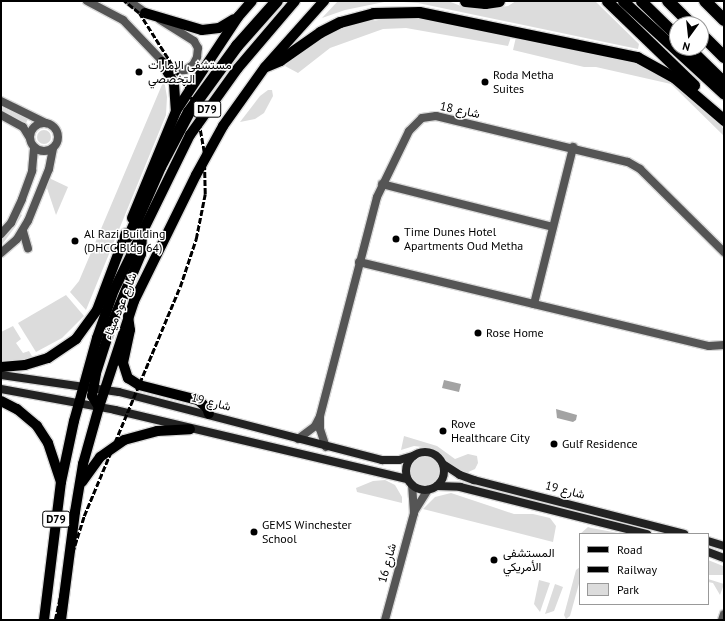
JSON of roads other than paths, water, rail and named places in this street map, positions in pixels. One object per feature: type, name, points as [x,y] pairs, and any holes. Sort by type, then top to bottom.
[{"type":"highway","points":[[124,240],[131,232],[160,167],[189,112],[232,52],[277,1]]},
{"type":"highway","points":[[465,1],[485,3],[499,1]]},
{"type":"highway","points":[[607,1],[724,114]]},
{"type":"highway","points":[[623,1],[724,94]]},
{"type":"highway","points":[[641,1],[669,28]]},
{"type":"highway","points":[[668,1],[683,16]]},
{"type":"highway","points":[[705,1],[724,20]]},
{"type":"highway","points":[[266,66],[280,60],[315,35],[340,22],[373,13],[419,12],[637,57],[675,78],[724,120]]},
{"type":"highway","points":[[709,42],[724,56]]},
{"type":"highway","points":[[697,56],[724,82]]},
{"type":"main road","points":[[1,367],[25,365],[48,358],[76,339],[97,310],[176,111],[238,17],[252,1]]},
{"type":"main road","name":"شارع عود ميثاء","points":[[44,620],[61,482],[78,403],[88,387],[109,303],[190,135],[230,78],[295,1]]},
{"type":"main road","name":"شارع عود ميثاء","points":[[61,620],[79,487],[99,407],[128,315],[209,150],[266,66],[324,1]]},
{"type":"main road","points":[[145,13],[210,30],[219,28],[238,17]]},
{"type":"main road","points":[[162,62],[174,84],[176,111]]},
{"type":"main road","points":[[128,315],[130,330],[123,363],[128,378],[139,385],[198,400],[207,408],[209,414]]},
{"type":"main road","name":"شارع 19","points":[[1,374],[104,390],[209,414],[326,447],[390,461],[413,456]]},
{"type":"main road","points":[[88,387],[99,407]]},
{"type":"main road","points":[[1,389],[99,407],[190,429],[300,452],[410,482],[428,490],[437,486],[444,476],[443,464],[432,453],[422,452],[413,456],[406,467],[410,482]]},
{"type":"main road","points":[[1,400],[17,409],[40,430],[52,451],[61,482]]},
{"type":"main road","points":[[79,487],[100,457],[124,440],[157,431],[190,429]]},
{"type":"main road","name":"شارع 19","points":[[443,464],[470,479],[680,533]]},
{"type":"main road","name":"شارع 19","points":[[437,486],[468,489],[643,533]]},
{"type":"main road","points":[[709,541],[724,546]]},
{"type":"main road","points":[[709,552],[724,558]]},
{"type":"street","points":[[87,1],[123,20],[162,62],[176,71],[185,70],[197,57],[198,48],[187,36],[145,13],[129,1]]},
{"type":"street","points":[[1,100],[46,123],[53,125],[58,133],[58,143],[53,148],[44,183],[23,231],[1,253]]},
{"type":"street","points":[[1,115],[23,127],[34,147],[32,172],[11,222],[1,234]]},
{"type":"street","name":"شارع 18","points":[[298,438],[315,426],[320,416],[370,220],[382,184],[412,126],[428,116],[573,147],[634,165],[724,252]]},
{"type":"street","points":[[30,138],[35,126],[46,123]]},
{"type":"street","points":[[34,147],[41,151],[53,148]]},
{"type":"street","points":[[534,304],[573,147]]},
{"type":"street","points":[[382,184],[553,227]]},
{"type":"street","points":[[23,231],[28,248]]},
{"type":"street","points":[[359,262],[709,346],[724,346]]},
{"type":"street","name":"شارع 18","points":[[320,416],[320,429],[326,447]]},
{"type":"street","name":"شارع 16","points":[[410,482],[414,513]]},
{"type":"street","name":"شارع 16","points":[[385,620],[414,513],[428,490]]},
{"type":"street","points":[[722,620],[724,614]]},
{"type":"railway","points":[[55,620],[65,576],[84,516],[180,287],[196,239],[205,194],[204,152],[198,118],[189,92],[139,13],[124,1]]},
{"type":"place","name":"مستشفى الإمارات التخصصي","points":[[139,72]]},
{"type":"place","name":"Roda Metha Suites","points":[[485,82]]},
{"type":"place","name":"Time Dunes Hotel Apartments Oud Metha","points":[[396,239]]},
{"type":"place","name":"Al Razi Building (DHCC Bldg 64)","points":[[75,241]]},
{"type":"place","name":"Rose Home","points":[[478,333]]},
{"type":"place","name":"Rove Healthcare City","points":[[443,431]]},
{"type":"place","name":"Gulf Residence","points":[[554,444]]},
{"type":"place","name":"GEMS Winchester School","points":[[254,532]]},
{"type":"place","name":"المستشفى الأمريكي","points":[[494,560]]}]
